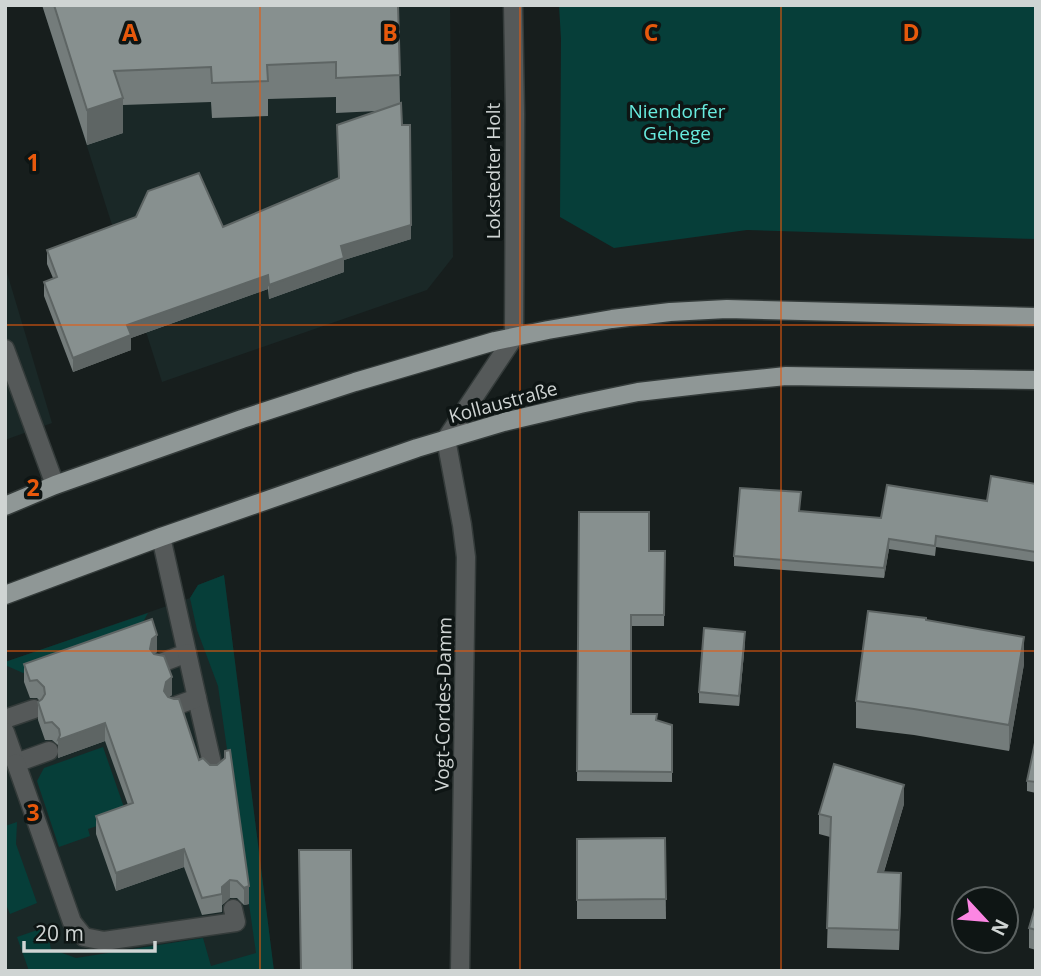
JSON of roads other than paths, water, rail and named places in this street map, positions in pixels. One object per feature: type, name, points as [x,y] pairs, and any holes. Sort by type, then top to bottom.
[{"type":"main road","points":[[5,506],[55,485],[355,382],[514,337],[612,319],[727,309],[1036,317]]},
{"type":"main road","name":"Kollaustraße","points":[[5,595],[405,452],[504,422],[580,404],[638,392],[786,376],[1036,380]]},
{"type":"street","name":"Lokstedter Holt","points":[[513,5],[514,337]]},
{"type":"street","points":[[446,439],[514,337]]},
{"type":"street","points":[[5,349],[11,388],[55,485]]},
{"type":"street","name":"Vogt-Cordes-Damm","points":[[446,439],[466,557],[460,971]]},
{"type":"street","points":[[161,537],[214,772]]},
{"type":"street","points":[[161,663],[187,653]]},
{"type":"street","points":[[175,706],[197,698]]},
{"type":"street","points":[[5,719],[34,709]]},
{"type":"street","points":[[5,732],[72,922],[84,937],[104,941],[236,922],[233,909]]},
{"type":"street","points":[[16,762],[49,751]]},
{"type":"park label","name":"Niendorfer Gehege","points":[[677,122]]}]
